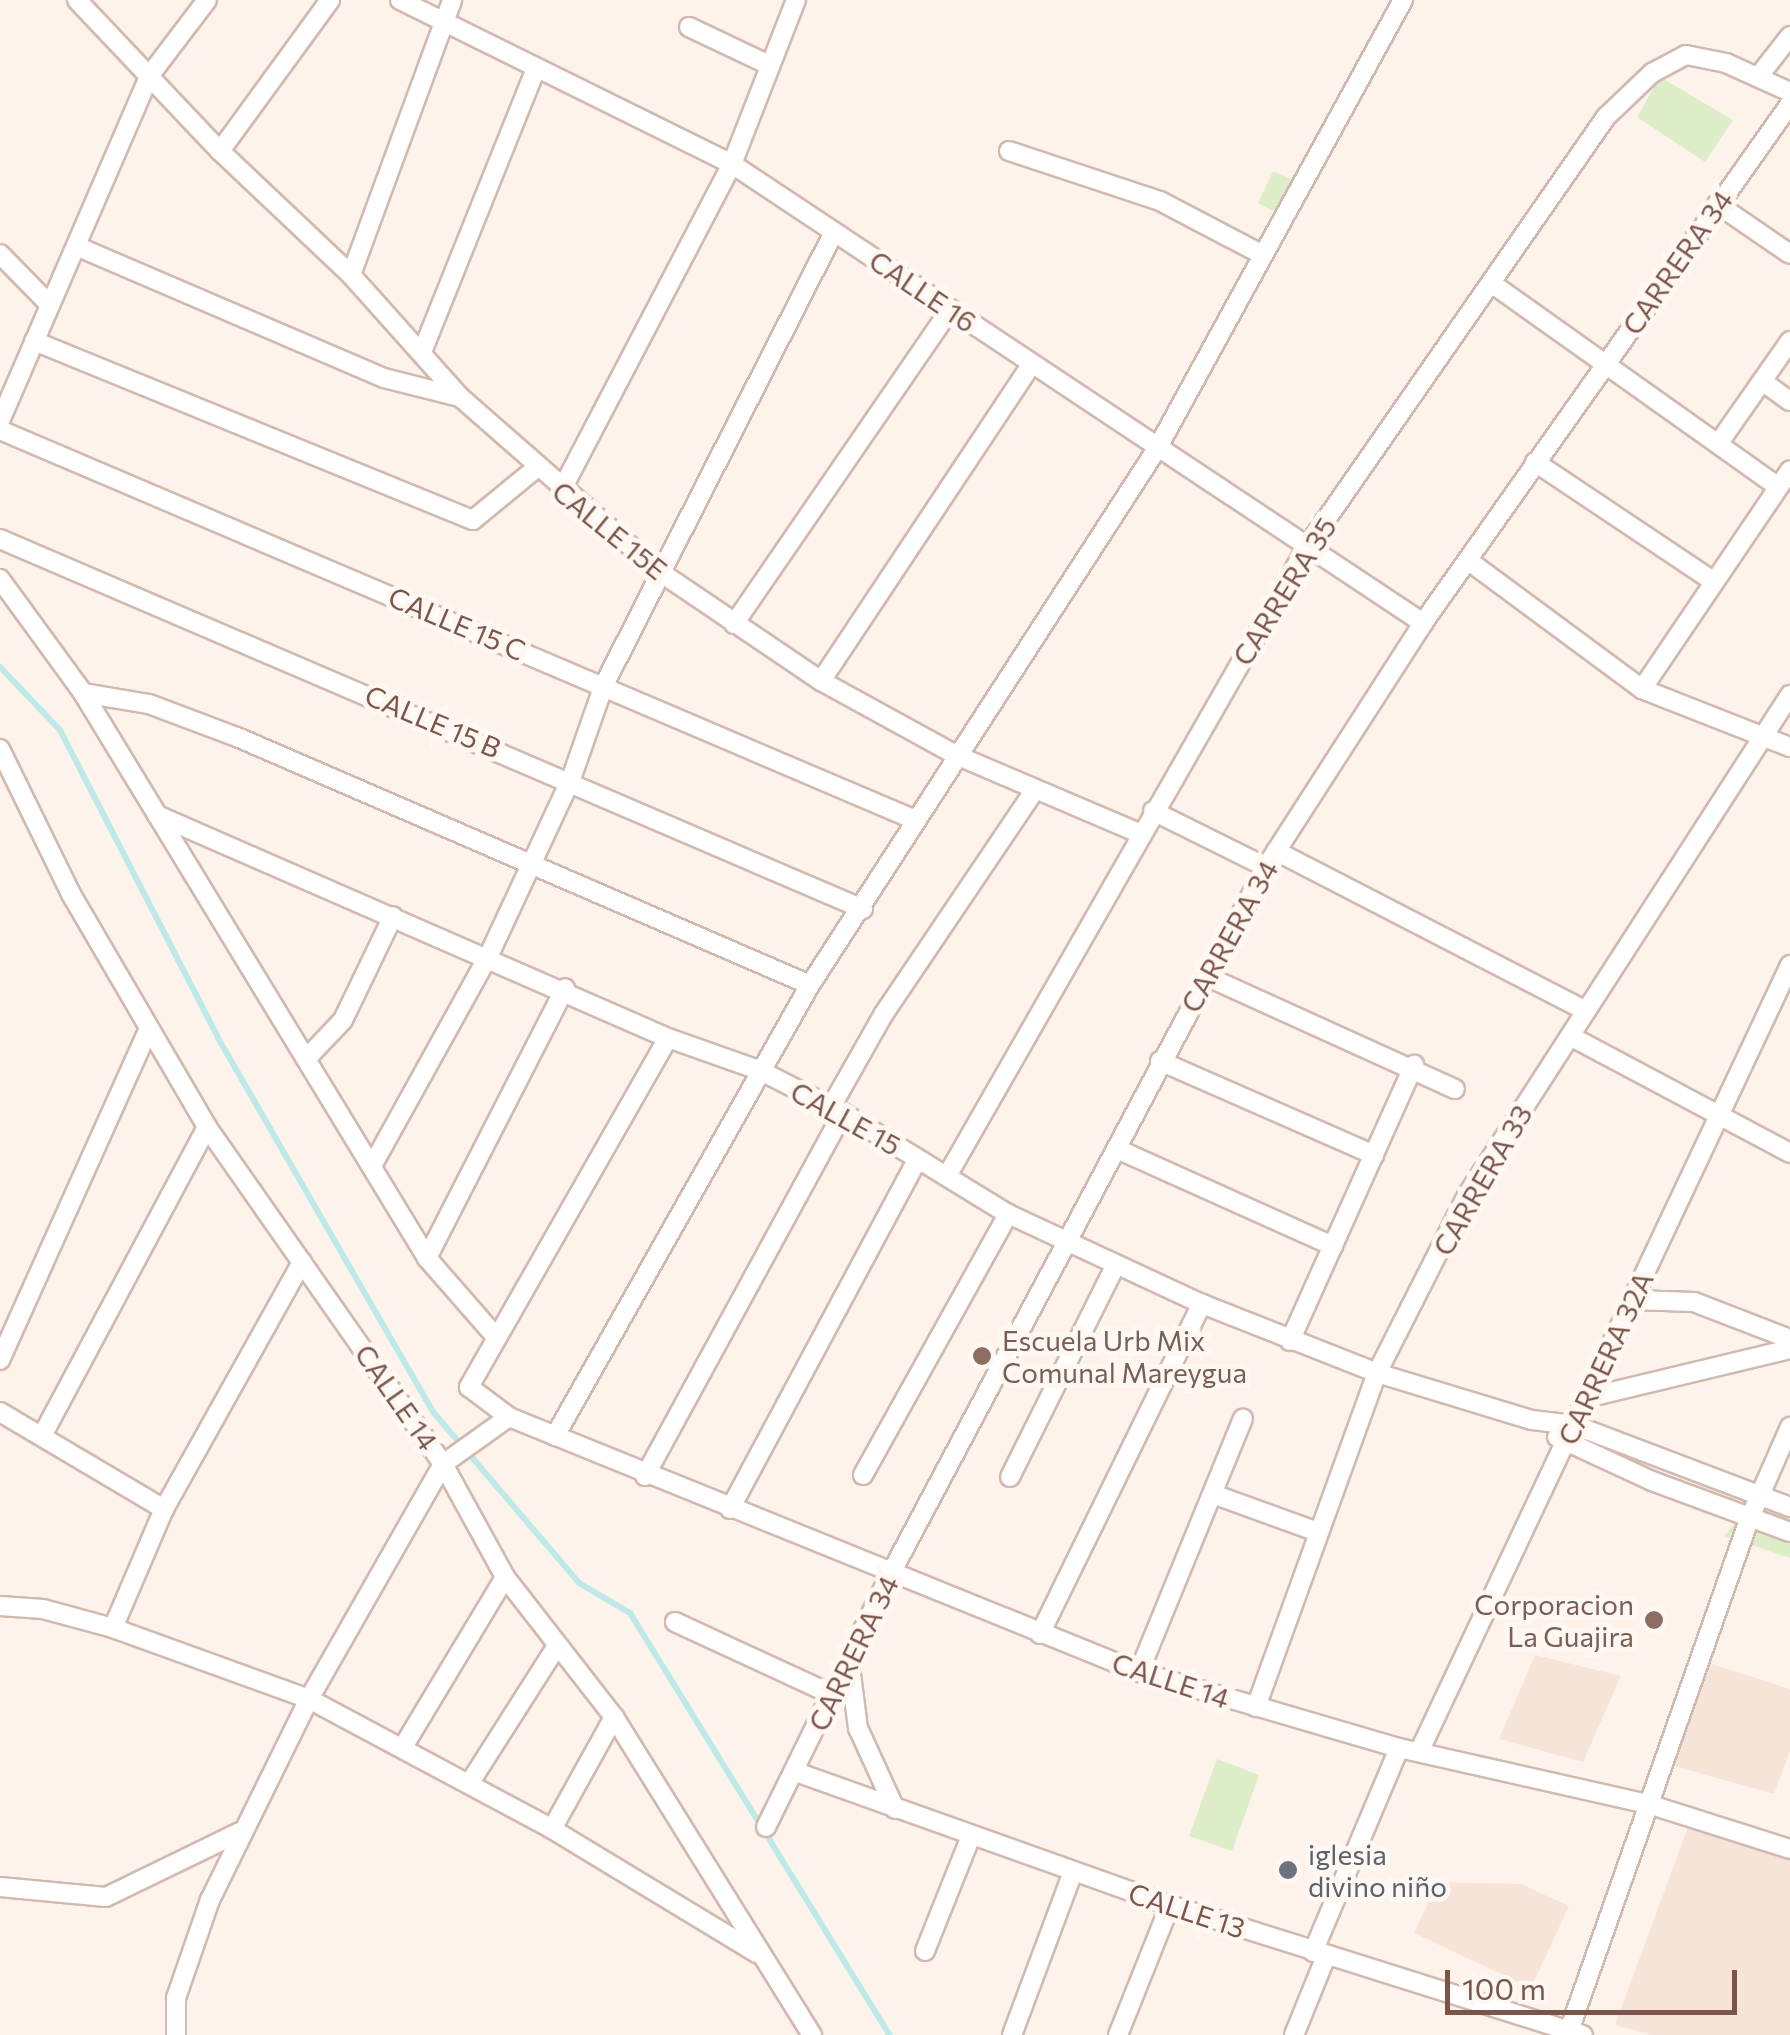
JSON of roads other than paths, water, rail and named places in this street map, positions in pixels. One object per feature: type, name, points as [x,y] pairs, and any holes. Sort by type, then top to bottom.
[{"type":"street","points":[[0,421],[150,74],[207,0]]},
{"type":"street","points":[[220,152],[330,0]]},
{"type":"street","name":"CALLE 16","points":[[400,0],[732,164],[1423,623]]},
{"type":"street","points":[[352,275],[452,0]]},
{"type":"street","points":[[561,491],[732,164],[796,0]]},
{"type":"street","points":[[555,1436],[810,985],[863,909],[914,819],[1158,447],[1259,254],[1402,0]]},
{"type":"street","points":[[82,2],[220,152],[352,275],[460,397]]},
{"type":"street","points":[[689,27],[769,66]]},
{"type":"street","points":[[1790,36],[1758,77],[1790,92]]},
{"type":"street","name":"CARRERA 35","points":[[946,1176],[1139,833],[1307,547],[1494,285],[1606,117],[1652,73],[1686,55],[1758,77]]},
{"type":"street","points":[[422,352],[536,69]]},
{"type":"street","name":"CARRERA 34","points":[[766,1827],[890,1576],[1070,1244],[1160,1061],[1271,859],[1423,623],[1790,104]]},
{"type":"street","points":[[1009,150],[1160,201],[1259,254]]},
{"type":"street","points":[[1717,204],[1790,254]]},
{"type":"street","points":[[372,1166],[488,957],[571,779],[604,684],[834,232]]},
{"type":"street","name":"CALLE 15E","points":[[76,246],[384,378],[460,397],[561,491],[660,572],[734,624],[822,680],[956,754],[1034,791],[1139,833]]},
{"type":"street","points":[[0,254],[50,305]]},
{"type":"street","points":[[1494,285],[1778,487]]},
{"type":"street","points":[[734,624],[950,310]]},
{"type":"street","points":[[1718,444],[1790,341]]},
{"type":"street","points":[[34,342],[474,520],[536,469]]},
{"type":"street","points":[[822,680],[1032,364]]},
{"type":"street","points":[[1762,381],[1790,400]]},
{"type":"street","name":"CALLE 15 C","points":[[0,430],[914,819]]},
{"type":"street","points":[[1536,462],[1713,581]]},
{"type":"street","points":[[1642,689],[1790,470]]},
{"type":"street","name":"CALLE 15 B","points":[[0,538],[571,779],[863,909]]},
{"type":"street","points":[[1469,561],[1642,689],[1790,747]]},
{"type":"street","points":[[0,579],[83,693],[427,1258],[495,1336],[668,1038]]},
{"type":"street","points":[[83,693],[149,704],[237,737],[810,985]]},
{"type":"street","name":"CARRERA 33","points":[[1256,1707],[1315,1531],[1377,1373],[1468,1194],[1790,694]]},
{"type":"street","name":"CALLE 14","points":[[0,749],[71,894],[208,1127],[448,1460],[505,1577],[614,1717],[812,2035]]},
{"type":"street","points":[[645,1476],[883,1015],[1034,791]]},
{"type":"street","points":[[1153,810],[1271,859],[1586,1011]]},
{"type":"street","name":"CALLE 15","points":[[157,816],[565,988],[668,1038],[761,1072],[837,1110],[1008,1214],[1202,1304],[1377,1373],[1532,1420],[1574,1424],[1758,1499],[1790,1508]]},
{"type":"street","points":[[307,1058],[343,1020],[394,916]]},
{"type":"street","name":"CARRERA 32A","points":[[1420,1750],[1790,965]]},
{"type":"street","points":[[1208,977],[1414,1065],[1455,1088]]},
{"type":"street","points":[[427,1258],[565,988]]},
{"type":"street","points":[[0,1360],[149,1030]]},
{"type":"street","points":[[1570,1036],[1790,1153]]},
{"type":"street","points":[[1160,1061],[1374,1155]]},
{"type":"street","points":[[1290,1341],[1414,1065]]},
{"type":"street","points":[[42,1436],[208,1127]]},
{"type":"street","points":[[1116,1149],[1332,1246]]},
{"type":"street","points":[[730,1510],[918,1159]]},
{"type":"street","points":[[864,1475],[1008,1214]]},
{"type":"street","points":[[113,1628],[164,1508],[302,1262]]},
{"type":"street","points":[[1010,1477],[1116,1266]]},
{"type":"street","points":[[1632,1300],[1694,1302],[1790,1338]]},
{"type":"street","points":[[1040,1634],[1202,1304]]},
{"type":"street","name":"CALLE 14","points":[[495,1336],[470,1386],[509,1417],[890,1576],[1139,1672],[1400,1748],[1648,1804],[1790,1849]]},
{"type":"street","points":[[1586,1398],[1790,1349]]},
{"type":"street","points":[[0,1412],[164,1508]]},
{"type":"street","points":[[176,2035],[176,1998],[240,1832],[309,1699],[448,1460],[509,1417]]},
{"type":"street","points":[[1139,1672],[1242,1418]]},
{"type":"street","name":"CALLE 15","points":[[1532,1420],[1565,1442],[1749,1520],[1790,1532]]},
{"type":"street","points":[[1576,2033],[1648,1804],[1749,1520],[1790,1427]]},
{"type":"street","points":[[1214,1494],[1315,1531]]},
{"type":"street","points":[[403,1747],[505,1577]]},
{"type":"street","points":[[0,1606],[42,1609],[113,1628],[309,1699],[552,1829],[759,1954]]},
{"type":"street","points":[[675,1622],[832,1696]]},
{"type":"street","points":[[469,1784],[557,1646]]},
{"type":"street","points":[[850,1659],[858,1728],[895,1809]]},
{"type":"street","points":[[552,1829],[614,1717]]},
{"type":"street","points":[[1294,2035],[1320,1954],[1400,1748]]},
{"type":"street","name":"CALLE 13","points":[[796,1772],[1520,2026],[1576,2033]]},
{"type":"street","points":[[0,1888],[106,1897],[240,1832]]},
{"type":"street","points":[[925,1951],[971,1836]]},
{"type":"street","points":[[1012,2035],[1073,1872]]},
{"type":"street","points":[[1118,2035],[1170,1905]]},
{"type":"waterway","points":[[0,667],[60,730],[218,1038],[434,1413],[579,1583],[630,1613],[890,2035]]},
{"type":"place","name":"Escuela Urb Mix Comunal Mareygua","points":[[982,1356]]},
{"type":"place","name":"Corporacion La Guajira","points":[[1654,1620]]},
{"type":"place","name":"iglesia divino niño","points":[[1288,1870]]}]
